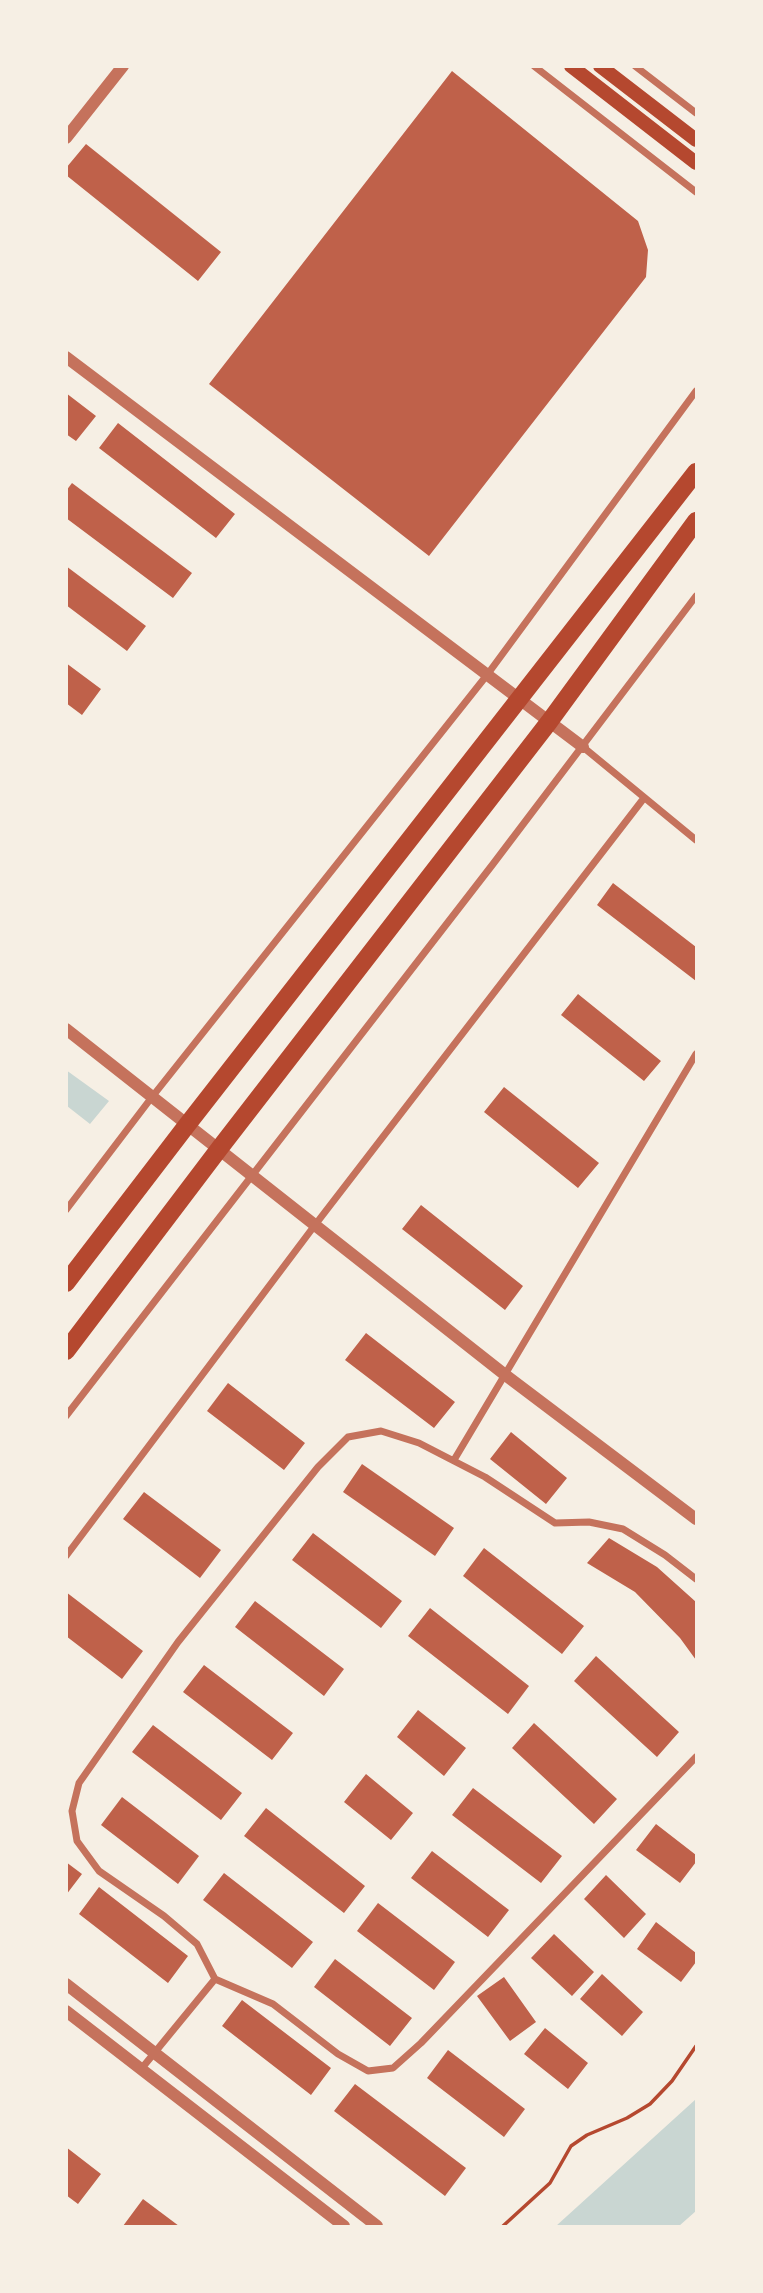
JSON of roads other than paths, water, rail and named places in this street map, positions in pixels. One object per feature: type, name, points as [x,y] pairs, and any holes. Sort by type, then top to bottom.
[{"type":"main road","points":[[571,66],[696,163]]},
{"type":"main road","points":[[600,66],[696,139]]},
{"type":"main road","points":[[66,1283],[696,472]]},
{"type":"main road","points":[[66,1351],[549,722],[696,521]]},
{"type":"street","points":[[66,138],[123,66]]},
{"type":"street","points":[[534,66],[696,192]]},
{"type":"street","points":[[635,66],[696,113]]},
{"type":"street","points":[[66,357],[583,747],[696,840]]},
{"type":"street","points":[[66,1210],[152,1097],[487,675],[696,391]]},
{"type":"street","points":[[66,1416],[583,747],[696,596]]},
{"type":"street","points":[[66,1556],[315,1225],[644,798]]},
{"type":"street","points":[[66,1029],[505,1374],[696,1519]]},
{"type":"street","points":[[453,1460],[696,1054]]},
{"type":"street","points":[[696,1578],[623,1529],[589,1522],[555,1523],[485,1477],[419,1443],[381,1431],[348,1437],[318,1467],[202,1612],[79,1783],[72,1811],[77,1841],[99,1871],[164,1916],[197,1944],[215,1979],[273,2004],[338,2054],[368,2071],[393,2068],[430,2033],[696,1757]]},
{"type":"street","points":[[142,2068],[215,1979]]},
{"type":"street","points":[[66,1984],[377,2227]]},
{"type":"street","points":[[66,2011],[344,2227]]}]
